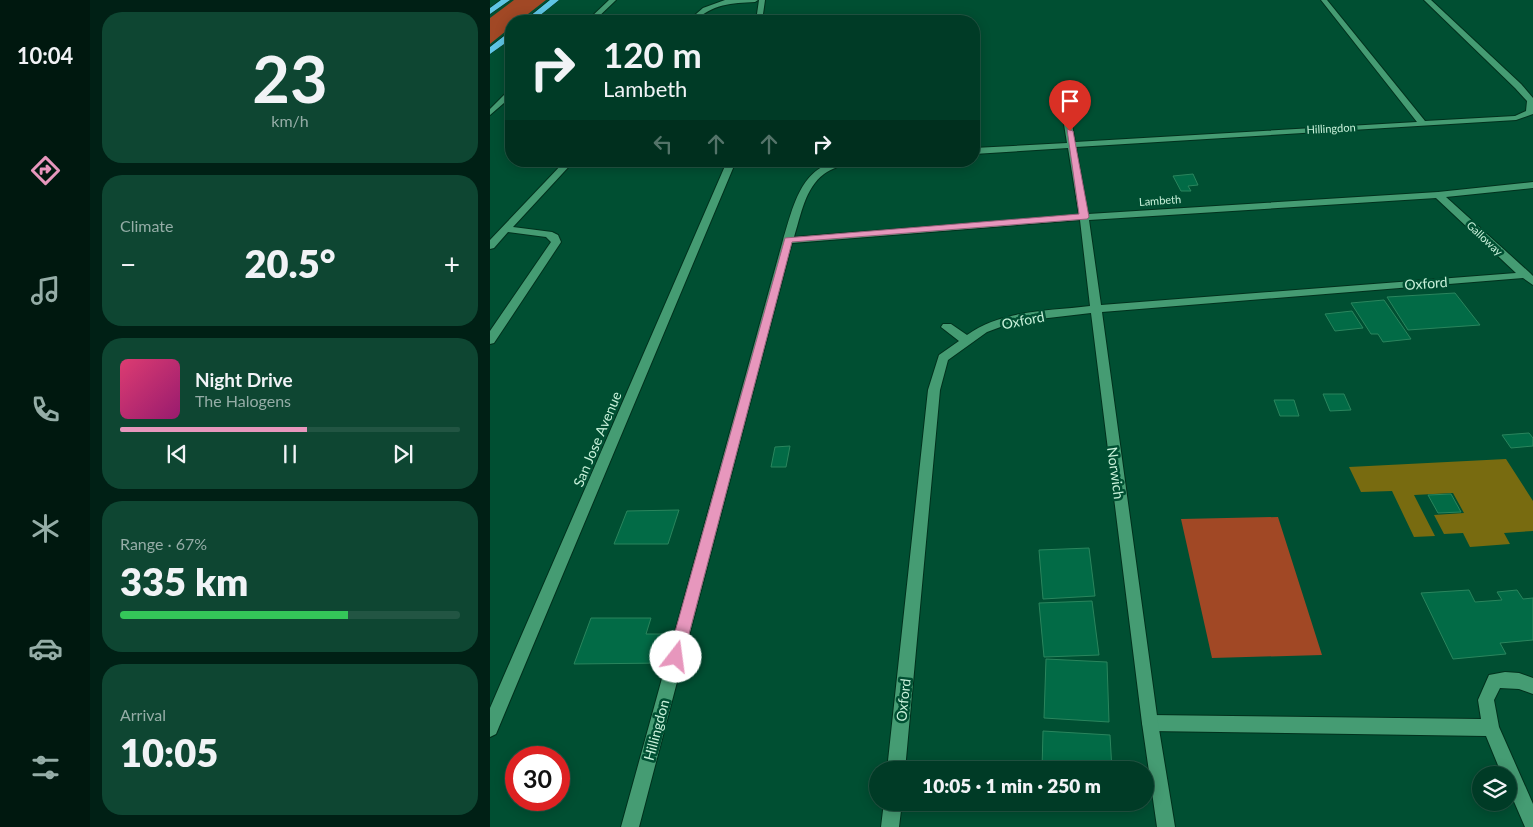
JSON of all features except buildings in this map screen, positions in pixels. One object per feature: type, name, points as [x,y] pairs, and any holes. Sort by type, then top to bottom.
[{"type":"highway","points":[[490,12],[506,0]]},
{"type":"highway","points":[[536,15],[555,0]]},
{"type":"highway","points":[[490,51],[505,39]]},
{"type":"street","points":[[597,15],[613,0]]},
{"type":"street","points":[[696,15],[710,4],[755,0]]},
{"type":"street","points":[[760,15],[762,0]]},
{"type":"street","points":[[1324,0],[1422,122]]},
{"type":"street","name":"Hillingdon","points":[[980,151],[1422,122],[1516,118],[1530,112],[1531,101],[1518,86],[1427,0]]},
{"type":"street","points":[[490,113],[505,99]]},
{"type":"street","name":"Norwich","points":[[1067,118],[1084,217],[1150,723],[1166,827]]},
{"type":"street","points":[[490,246],[564,167]]},
{"type":"street","name":"San Jose Avenue","points":[[490,728],[729,167]]},
{"type":"street","name":"Hillingdon","points":[[630,827],[788,240],[806,186],[828,167]]},
{"type":"street","name":"Lambeth","points":[[788,240],[1084,217],[1438,194],[1533,185]]},
{"type":"street","name":"Galloway","points":[[1438,194],[1529,279]]},
{"type":"street","points":[[490,340],[556,242],[554,237],[549,234],[505,229]]},
{"type":"street","name":"Oxford","points":[[897,761],[934,390],[942,358],[982,329],[1013,319],[1095,309],[1529,279]]},
{"type":"street","points":[[947,327],[966,340]]},
{"type":"street","points":[[1533,686],[1523,681],[1507,679],[1495,682],[1486,700],[1491,728],[1533,825]]},
{"type":"street","points":[[1150,723],[1491,728]]},
{"type":"street","points":[[890,827],[891,811]]},
{"type":"shaded area","points":[[514,0],[546,0],[527,15],[505,15],[505,32],[490,44],[490,18]]},
{"type":"shaded area","points":[[1506,459],[1533,501],[1533,531],[1504,533],[1510,544],[1470,547],[1463,533],[1444,534],[1434,515],[1464,513],[1453,493],[1414,495],[1435,536],[1414,537],[1392,491],[1361,492],[1349,467]]},
{"type":"shaded area","points":[[1278,517],[1322,655],[1212,658],[1181,519]]},
{"type":"route","points":[[676,657],[788,240],[1084,217],[1070,131]]}]
